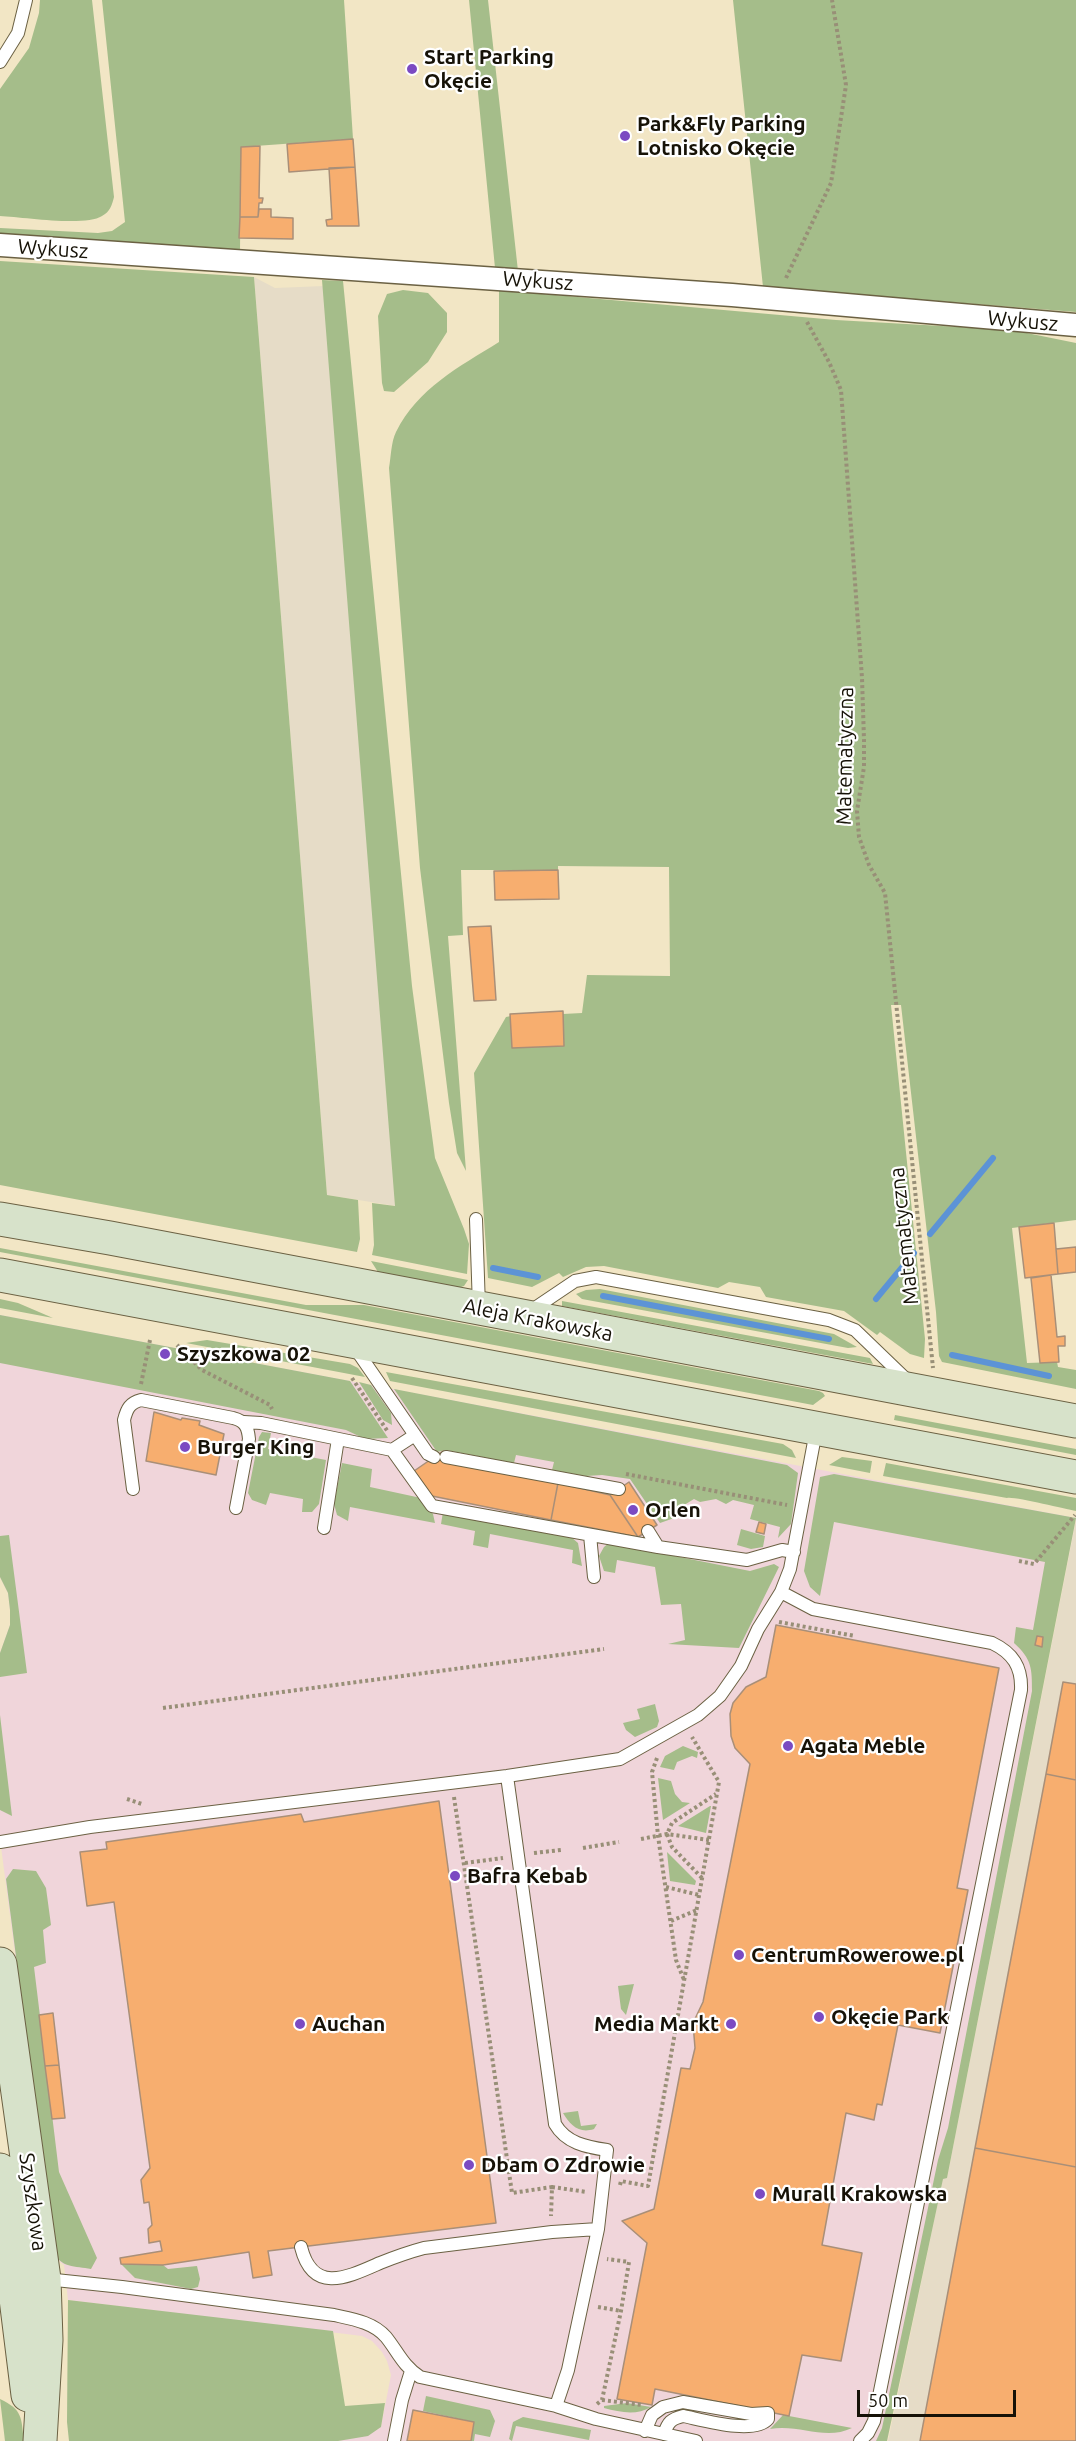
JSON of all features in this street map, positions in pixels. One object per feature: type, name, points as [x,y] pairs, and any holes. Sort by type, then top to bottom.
[{"type":"main road","name":"Aleja Krakowska","points":[[0,1219],[1076,1422]]},
{"type":"main road","points":[[0,1275],[1076,1477]]},
{"type":"main road","name":"Szyszkowa","points":[[0,1964],[29,2280],[25,2379],[36,2441]]},
{"type":"main road","name":"Szyszkowa","points":[[0,2170],[46,2340],[40,2441]]},
{"type":"street","name":"Wykusz","points":[[0,246],[390,270],[786,299],[1076,325]]},
{"type":"lane","points":[[0,62],[18,33],[26,0]]},
{"type":"lane","points":[[476,1219],[479,1309]]},
{"type":"lane","points":[[522,1317],[575,1281],[596,1277],[829,1320],[855,1330],[928,1394]]},
{"type":"lane","points":[[351,1342],[428,1454],[619,1489]]},
{"type":"lane","points":[[133,1489],[124,1419],[126,1410],[132,1403],[141,1400],[244,1422],[395,1448],[415,1435]]},
{"type":"lane","points":[[236,1508],[249,1439],[249,1432],[244,1422]]},
{"type":"lane","points":[[0,1842],[90,1827],[507,1776],[620,1759],[698,1714],[720,1696],[732,1682],[758,1629],[781,1592],[790,1569],[817,1429]]},
{"type":"lane","points":[[324,1528],[338,1438]]},
{"type":"lane","points":[[395,1448],[432,1506],[544,1522],[590,1535],[747,1560],[782,1550],[794,1552]]},
{"type":"lane","points":[[648,1531],[658,1547]]},
{"type":"lane","points":[[590,1535],[594,1577]]},
{"type":"lane","points":[[781,1592],[813,1608],[992,1643],[1009,1653],[1020,1670],[1021,1679],[1021,1690],[1004,1778],[874,2421],[868,2433],[860,2441]]},
{"type":"lane","points":[[507,1776],[516,1856],[555,2124],[567,2139],[607,2150],[598,2229],[567,2370],[556,2406]]},
{"type":"lane","points":[[302,2247],[308,2264],[319,2277],[338,2279],[424,2248],[552,2232],[598,2229]]},
{"type":"lane","points":[[29,2280],[146,2290],[334,2315],[361,2321],[385,2336],[403,2363],[420,2376],[556,2406],[596,2419],[696,2441]]},
{"type":"lane","points":[[394,2441],[402,2400],[411,2371]]},
{"type":"lane","points":[[645,2431],[652,2415],[672,2403],[683,2402],[751,2414],[768,2413],[765,2423],[744,2427],[683,2416],[674,2418],[668,2423],[664,2434]]},
{"type":"path","points":[[786,299],[831,183],[846,85],[832,0]]},
{"type":"path","name":"Matematyczna","points":[[786,299],[829,362],[841,390],[862,678],[864,749],[857,811],[859,837],[869,865],[885,893],[928,1394]]},
{"type":"path","points":[[141,1400],[140,1389],[150,1340]]},
{"type":"path","points":[[177,1345],[202,1370],[270,1405],[279,1418],[277,1426]]},
{"type":"path","points":[[352,1378],[395,1448]]},
{"type":"path","points":[[1019,1561],[1034,1564],[1075,1515]]},
{"type":"path","points":[[776,1624],[779,1622],[858,1636]]},
{"type":"path","points":[[163,1708],[604,1649]]},
{"type":"path","points":[[685,1739],[698,1729]]},
{"type":"path","points":[[620,2190],[621,2181],[648,2186],[719,1782],[691,1735]]},
{"type":"path","points":[[666,1751],[657,1757],[652,1772],[658,1836],[676,1960],[684,1981]]},
{"type":"path","points":[[453,1792],[513,2193],[552,2187],[593,2193]]},
{"type":"path","points":[[702,1878],[672,1847],[667,1834],[672,1823],[717,1794]]},
{"type":"path","points":[[641,1839],[667,1834],[709,1840]]},
{"type":"path","points":[[583,1848],[619,1842]]},
{"type":"path","points":[[527,1854],[561,1850]]},
{"type":"path","points":[[465,1863],[507,1857]]},
{"type":"path","points":[[666,1887],[699,1895]]},
{"type":"path","points":[[671,1921],[697,1910]]},
{"type":"path","points":[[551,2220],[552,2187]]},
{"type":"path","points":[[594,2406],[602,2400],[629,2262],[606,2259],[608,2249]]},
{"type":"path","points":[[591,2306],[621,2311]]},
{"type":"path","points":[[602,2400],[652,2407]]},
{"type":"shaded area","points":[[254,277],[275,288],[324,286],[396,1206],[327,1195]]},
{"type":"shaded area","points":[[0,1315],[1076,1518],[887,2441],[338,2441],[381,2427],[391,2375],[382,2352],[372,2341],[362,2336],[68,2300],[64,2265],[54,2251],[0,1839],[0,1653],[10,1625],[10,1610],[8,1593],[0,1577]]},
{"type":"shaded area","points":[[1076,1520],[1076,2441],[888,2441],[943,2178],[947,2178]]},
{"type":"green space","points":[[40,0],[92,0],[114,197],[107,212],[94,219],[68,221],[0,216],[0,89],[29,48],[39,13]]},
{"type":"green space","points":[[102,0],[344,0],[353,139],[241,147],[240,250],[0,234],[0,228],[98,233],[112,231],[125,222]]},
{"type":"green space","points":[[469,0],[488,0],[518,271],[495,268]]},
{"type":"green space","points":[[733,0],[1076,0],[1076,312],[763,287]]},
{"type":"green space","points":[[0,261],[254,277],[327,1195],[358,1200],[360,1239],[357,1252],[0,1185]]},
{"type":"green space","points":[[322,280],[343,281],[412,986],[435,1158],[469,1244],[467,1274],[372,1255],[374,1245],[372,1203],[395,1206]]},
{"type":"green space","points":[[403,290],[428,293],[447,313],[447,332],[428,362],[394,392],[384,391],[378,316],[387,294]]},
{"type":"green space","points":[[499,290],[836,320],[1012,330],[1076,343],[1076,1220],[1012,1228],[1027,1363],[1057,1362],[1058,1367],[1076,1370],[1076,1389],[942,1362],[939,1356],[901,1005],[891,1005],[925,1339],[924,1358],[910,1354],[880,1332],[877,1335],[844,1311],[766,1297],[760,1287],[729,1282],[718,1288],[604,1266],[586,1267],[563,1277],[559,1273],[532,1287],[488,1278],[474,1073],[506,1017],[511,1016],[512,1048],[564,1046],[563,1014],[582,1013],[587,975],[670,976],[669,867],[558,866],[558,870],[461,870],[463,935],[448,936],[466,1171],[457,1153],[449,1103],[420,868],[389,468],[394,436],[416,403],[441,380],[499,342]]},
{"type":"green space","points":[[0,1248],[306,1305],[364,1305],[819,1391],[825,1396],[813,1405],[0,1252]]},
{"type":"green space","points":[[371,1261],[468,1280],[464,1286],[458,1288],[378,1272]]},
{"type":"green space","points":[[600,1289],[834,1334],[857,1347],[848,1348],[582,1299],[576,1294],[586,1290]]},
{"type":"green space","points":[[0,1299],[18,1303],[53,1318],[0,1308]]},
{"type":"green space","points":[[562,1301],[870,1358],[873,1364],[562,1306]]},
{"type":"green space","points":[[0,1315],[350,1381],[388,1438],[365,1439],[346,1430],[0,1363]]},
{"type":"green space","points":[[207,1340],[350,1364],[358,1368],[365,1377],[186,1343]]},
{"type":"green space","points":[[386,1372],[783,1444],[792,1450],[796,1458],[390,1381]]},
{"type":"green space","points":[[359,1382],[371,1385],[391,1413],[392,1425],[383,1420]]},
{"type":"green space","points":[[394,1389],[787,1465],[798,1473],[791,1524],[778,1538],[780,1527],[750,1519],[754,1505],[733,1500],[726,1504],[716,1499],[700,1502],[694,1499],[676,1510],[680,1516],[660,1523],[630,1479],[602,1475],[586,1476],[552,1470],[554,1462],[516,1455],[514,1463],[446,1450],[437,1452]]},
{"type":"green space","points":[[895,1415],[1076,1449],[1076,1455],[894,1420]]},
{"type":"green space","points":[[262,1432],[271,1433],[268,1449],[326,1460],[319,1504],[312,1512],[302,1512],[303,1499],[270,1493],[266,1505],[252,1500],[248,1493],[259,1437]]},
{"type":"green space","points":[[842,1457],[872,1461],[870,1473],[829,1465]]},
{"type":"green space","points":[[342,1463],[372,1469],[370,1487],[421,1498],[433,1514],[435,1523],[350,1507],[348,1521],[337,1515],[334,1504]]},
{"type":"green space","points":[[886,1463],[1076,1498],[1076,1511],[883,1476]]},
{"type":"green space","points":[[834,1474],[1076,1518],[947,2178],[943,2179],[887,2441],[876,2441],[882,2428],[938,2160],[948,2128],[1032,1691],[1032,1676],[1028,1659],[1014,1643],[1016,1627],[1033,1630],[1045,1562],[834,1522],[820,1596],[810,1587],[804,1571],[820,1477]]},
{"type":"green space","points":[[443,1512],[571,1537],[578,1543],[582,1566],[572,1563],[573,1550],[490,1534],[488,1548],[473,1545],[475,1531],[441,1524]]},
{"type":"green space","points":[[741,1529],[765,1536],[763,1547],[751,1549],[737,1545]]},
{"type":"green space","points":[[9,1535],[27,1673],[0,1677],[0,1653],[10,1625],[10,1610],[8,1593],[0,1577],[0,1536]]},
{"type":"green space","points":[[609,1543],[750,1571],[774,1564],[779,1567],[739,1648],[668,1644],[685,1640],[681,1604],[661,1605],[655,1567],[617,1560],[615,1573],[604,1571],[599,1556]]},
{"type":"green space","points":[[655,1704],[659,1721],[657,1727],[635,1737],[626,1730],[623,1723],[640,1719],[637,1709]]},
{"type":"green space","points":[[0,1715],[12,1816],[0,1810]]},
{"type":"green space","points":[[683,1746],[698,1752],[697,1758],[692,1756],[677,1762],[674,1770],[660,1767],[665,1756]]},
{"type":"green space","points":[[658,1778],[671,1781],[675,1794],[682,1802],[690,1803],[663,1820]]},
{"type":"green space","points":[[710,1806],[706,1833],[678,1826]]},
{"type":"green space","points":[[667,1852],[696,1881],[695,1885],[670,1881]]},
{"type":"green space","points":[[13,1869],[36,1871],[46,1888],[51,1925],[43,1930],[46,1963],[34,1967],[59,2172],[97,2258],[91,2269],[64,2263],[56,2257],[54,2251],[6,1879]]},
{"type":"green space","points":[[634,1984],[626,2015],[621,2009],[618,1986]]},
{"type":"green space","points":[[578,2111],[581,2126],[597,2124],[594,2129],[579,2129],[563,2113]]},
{"type":"green space","points":[[121,2264],[163,2265],[168,2269],[197,2266],[200,2279],[198,2287],[191,2289],[135,2278]]},
{"type":"green space","points":[[68,2300],[333,2331],[345,2406],[385,2403],[381,2427],[368,2436],[338,2441],[69,2441],[67,2422]]},
{"type":"green space","points":[[426,2396],[490,2410],[495,2421],[490,2437],[475,2434],[474,2441],[471,2441],[474,2422],[423,2411]]},
{"type":"green space","points":[[0,2399],[13,2407],[20,2415],[24,2441],[5,2441]]},
{"type":"green space","points":[[627,2403],[651,2407],[640,2412],[622,2412],[604,2408],[604,2406]]},
{"type":"green space","points":[[783,2415],[852,2428],[832,2433],[770,2429]]},
{"type":"green space","points":[[523,2417],[591,2430],[589,2440],[516,2426],[512,2441],[509,2439],[513,2422]]},
{"type":"building","points":[[353,139],[355,167],[289,172],[287,144]]},
{"type":"building","points":[[260,146],[259,198],[263,198],[262,203],[259,203],[258,217],[240,217],[241,147]]},
{"type":"building","points":[[355,167],[359,226],[327,226],[326,220],[332,219],[329,168]]},
{"type":"building","points":[[259,209],[271,209],[271,217],[293,218],[293,239],[239,238],[240,217],[258,217]]},
{"type":"building","points":[[558,870],[559,899],[495,900],[494,871]]},
{"type":"building","points":[[491,926],[496,1000],[474,1001],[468,927]]},
{"type":"building","points":[[563,1011],[564,1046],[512,1048],[510,1014]]},
{"type":"building","points":[[1054,1223],[1058,1274],[1025,1278],[1019,1227]]},
{"type":"building","points":[[1076,1247],[1076,1272],[1058,1274],[1056,1249]]},
{"type":"building","points":[[1051,1275],[1057,1337],[1065,1336],[1065,1346],[1058,1346],[1059,1362],[1040,1363],[1031,1278]]},
{"type":"building","name":"Burger King","points":[[154,1412],[181,1420],[182,1418],[200,1421],[199,1425],[224,1434],[216,1475],[146,1461]]},
{"type":"building","points":[[443,1451],[450,1462],[558,1483],[551,1520],[432,1496],[414,1471]]},
{"type":"building","name":"Orlen","points":[[629,1482],[657,1525],[638,1537],[610,1495]]},
{"type":"building","name":"Orlen","points":[[558,1483],[610,1495],[638,1537],[551,1520]]},
{"type":"building","points":[[759,1522],[766,1524],[764,1534],[756,1532]]},
{"type":"building","name":"Okęcie Park","points":[[776,1625],[999,1668],[957,1888],[968,1890],[940,2033],[898,2025],[882,2105],[877,2104],[874,2120],[846,2113],[822,2245],[862,2253],[841,2361],[802,2355],[789,2416],[655,2389],[652,2405],[617,2399],[647,2243],[622,2221],[654,2209],[681,2068],[690,2069],[695,2048],[693,2023],[703,2002],[750,1764],[735,1748],[731,1736],[730,1714],[733,1703],[746,1687],[766,1677]]},
{"type":"building","points":[[1037,1636],[1043,1637],[1042,1647],[1035,1645]]},
{"type":"building","points":[[1063,1682],[1076,1684],[1076,1780],[1046,1774]]},
{"type":"building","points":[[1046,1774],[1076,1780],[1076,2167],[975,2148]]},
{"type":"building","name":"Auchan","points":[[439,1801],[496,2223],[268,2251],[272,2275],[253,2278],[249,2252],[163,2265],[121,2264],[120,2258],[162,2251],[160,2241],[149,2243],[148,2229],[152,2225],[149,2202],[144,2203],[141,2180],[150,2168],[114,1902],[87,1906],[80,1852],[107,1849],[106,1842],[301,1814],[304,1822]]},
{"type":"building","points":[[53,2013],[59,2065],[45,2066],[39,2015]]},
{"type":"building","points":[[59,2065],[65,2118],[52,2119],[45,2066]]},
{"type":"building","points":[[975,2148],[1076,2167],[1076,2441],[920,2441]]},
{"type":"building","points":[[413,2410],[474,2422],[471,2441],[407,2441]]},
{"type":"waterway","points":[[930,1234],[993,1158]]},
{"type":"waterway","points":[[876,1299],[914,1253]]},
{"type":"waterway","points":[[493,1268],[538,1277]]},
{"type":"waterway","points":[[603,1296],[829,1339]]},
{"type":"waterway","points":[[952,1355],[1049,1376]]},
{"type":"place","name":"Start Parking Okęcie","points":[[412,69]]},
{"type":"place","name":"Park&Fly Parking Lotnisko Okęcie","points":[[625,136]]},
{"type":"place","name":"Szyszkowa 02","points":[[165,1354]]},
{"type":"place","name":"Burger King","points":[[185,1447]]},
{"type":"place","name":"Orlen","points":[[633,1510]]},
{"type":"place","name":"Agata Meble","points":[[788,1746]]},
{"type":"place","name":"Bafra Kebab","points":[[455,1876]]},
{"type":"place","name":"CentrumRowerowe.pl","points":[[739,1955]]},
{"type":"place","name":"Okęcie Park","points":[[819,2017]]},
{"type":"place","name":"Auchan","points":[[300,2024]]},
{"type":"place","name":"Media Markt","points":[[731,2024]]},
{"type":"place","name":"Dbam O Zdrowie","points":[[469,2165]]},
{"type":"place","name":"Murall Krakowska","points":[[760,2194]]}]
